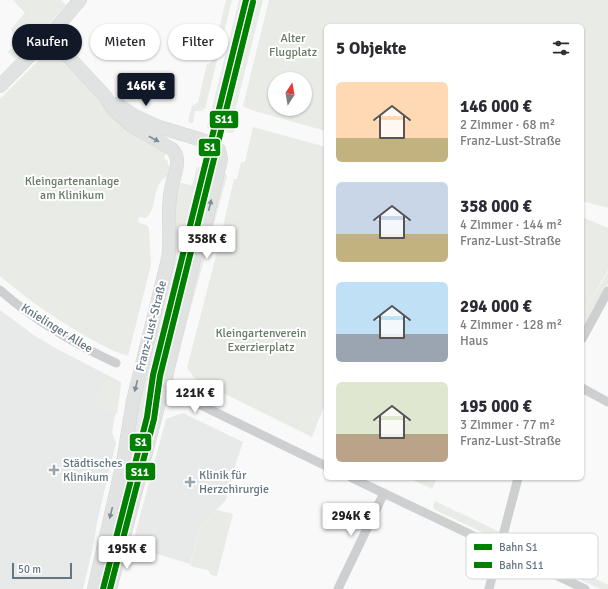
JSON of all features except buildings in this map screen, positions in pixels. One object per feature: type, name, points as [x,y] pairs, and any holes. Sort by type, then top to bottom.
[{"type":"street","points":[[59,24],[80,0]]},
{"type":"street","points":[[0,86],[25,60]]},
{"type":"street","points":[[71,60],[105,96],[113,109],[132,126],[169,147],[176,153],[185,145],[199,139]]},
{"type":"street","points":[[105,96],[134,115],[159,127],[208,141],[217,147],[221,156],[221,162],[205,226],[196,252],[110,589]]},
{"type":"street","name":"Franz-Lust-Straße","points":[[94,589],[123,462],[133,401],[169,255],[170,238],[168,209],[178,159],[176,153]]},
{"type":"street","name":"Knielinger Allee","points":[[0,290],[51,327],[86,348],[116,363]]},
{"type":"street","points":[[584,335],[608,291]]},
{"type":"street","points":[[162,388],[174,392],[324,465]]},
{"type":"street","points":[[584,389],[608,402]]},
{"type":"street","points":[[356,480],[467,533]]},
{"type":"street","points":[[505,533],[518,480]]},
{"type":"street","points":[[338,589],[384,493]]},
{"type":"street","points":[[489,589],[492,579]]},
{"type":"street","points":[[564,579],[585,589]]},
{"type":"shaded area","points":[[239,0],[249,0],[219,130],[217,130],[207,128],[224,60],[228,60],[228,44]]},
{"type":"shaded area","points":[[197,167],[207,169],[153,389],[151,405],[153,406],[106,589],[97,589],[132,422]]},
{"type":"shaded area","name":"Städtisches Klinikum","points":[[0,310],[35,336],[121,382],[112,432],[116,443],[83,589],[0,589]]},
{"type":"shaded area","name":"Klinik für Herzchirurgie","points":[[183,413],[243,442],[226,500],[200,527],[190,564],[132,546],[166,419]]},
{"type":"green space","points":[[13,0],[61,0],[66,5],[49,24],[15,24],[25,13]]},
{"type":"green space","points":[[226,0],[232,0],[226,24],[220,24]]},
{"type":"green space","points":[[249,0],[263,0],[235,111],[238,115],[234,132],[231,133],[219,130]]},
{"type":"green space","name":"Alter Flugplatz","points":[[269,0],[608,0],[608,208],[584,202],[584,24],[324,24],[324,130],[272,116],[312,116],[312,72],[268,72],[268,115],[243,106]]},
{"type":"green space","points":[[12,48],[12,56],[8,52]]},
{"type":"green space","name":"Kleingartenanlage am Klinikum","points":[[39,60],[64,60],[138,136],[166,152],[164,159],[167,160],[169,167],[168,176],[162,180],[159,185],[150,214],[146,218],[139,217],[138,220],[139,223],[146,225],[149,228],[151,265],[128,356],[103,346],[66,324],[32,301],[0,276],[0,99]]},
{"type":"green space","points":[[212,60],[217,60],[205,109],[204,108],[202,111],[195,111],[193,123],[190,123],[188,121],[192,106],[198,102],[207,64],[211,63]]},
{"type":"green space","name":"Kleingartenverein Exerzierplatz","points":[[253,127],[324,146],[324,406],[312,437],[195,379],[187,368],[234,179],[237,179],[241,162],[245,162]]},
{"type":"green space","points":[[207,169],[211,174],[153,406],[151,406],[153,389]]},
{"type":"green space","points":[[224,172],[227,176],[187,322],[173,382],[171,379],[203,253],[201,251]]},
{"type":"green space","points":[[182,183],[193,186],[156,335],[175,186]]},
{"type":"green space","points":[[584,218],[608,228],[608,270],[585,312],[608,272],[608,284],[584,326]]},
{"type":"green space","points":[[106,377],[121,385],[117,413],[115,414],[101,407],[96,400],[99,390]]},
{"type":"green space","points":[[413,480],[436,480],[432,489]]},
{"type":"green space","points":[[435,501],[502,533],[484,533],[435,510],[433,506]]},
{"type":"green space","points":[[217,510],[233,514],[217,576],[211,575],[208,570],[190,566],[200,527]]},
{"type":"green space","points":[[579,579],[596,579],[608,585],[608,589],[600,589]]},
{"type":"rail line","name":"S1","points":[[103,589],[147,417],[153,375],[246,0]]},
{"type":"rail line","name":"S11","points":[[110,589],[154,419],[160,376],[253,2]]},
{"type":"place","name":"Städtisches Klinikum","points":[[54,470]]},
{"type":"place","name":"Klinik für Herzchirurgie","points":[[190,482]]}]
